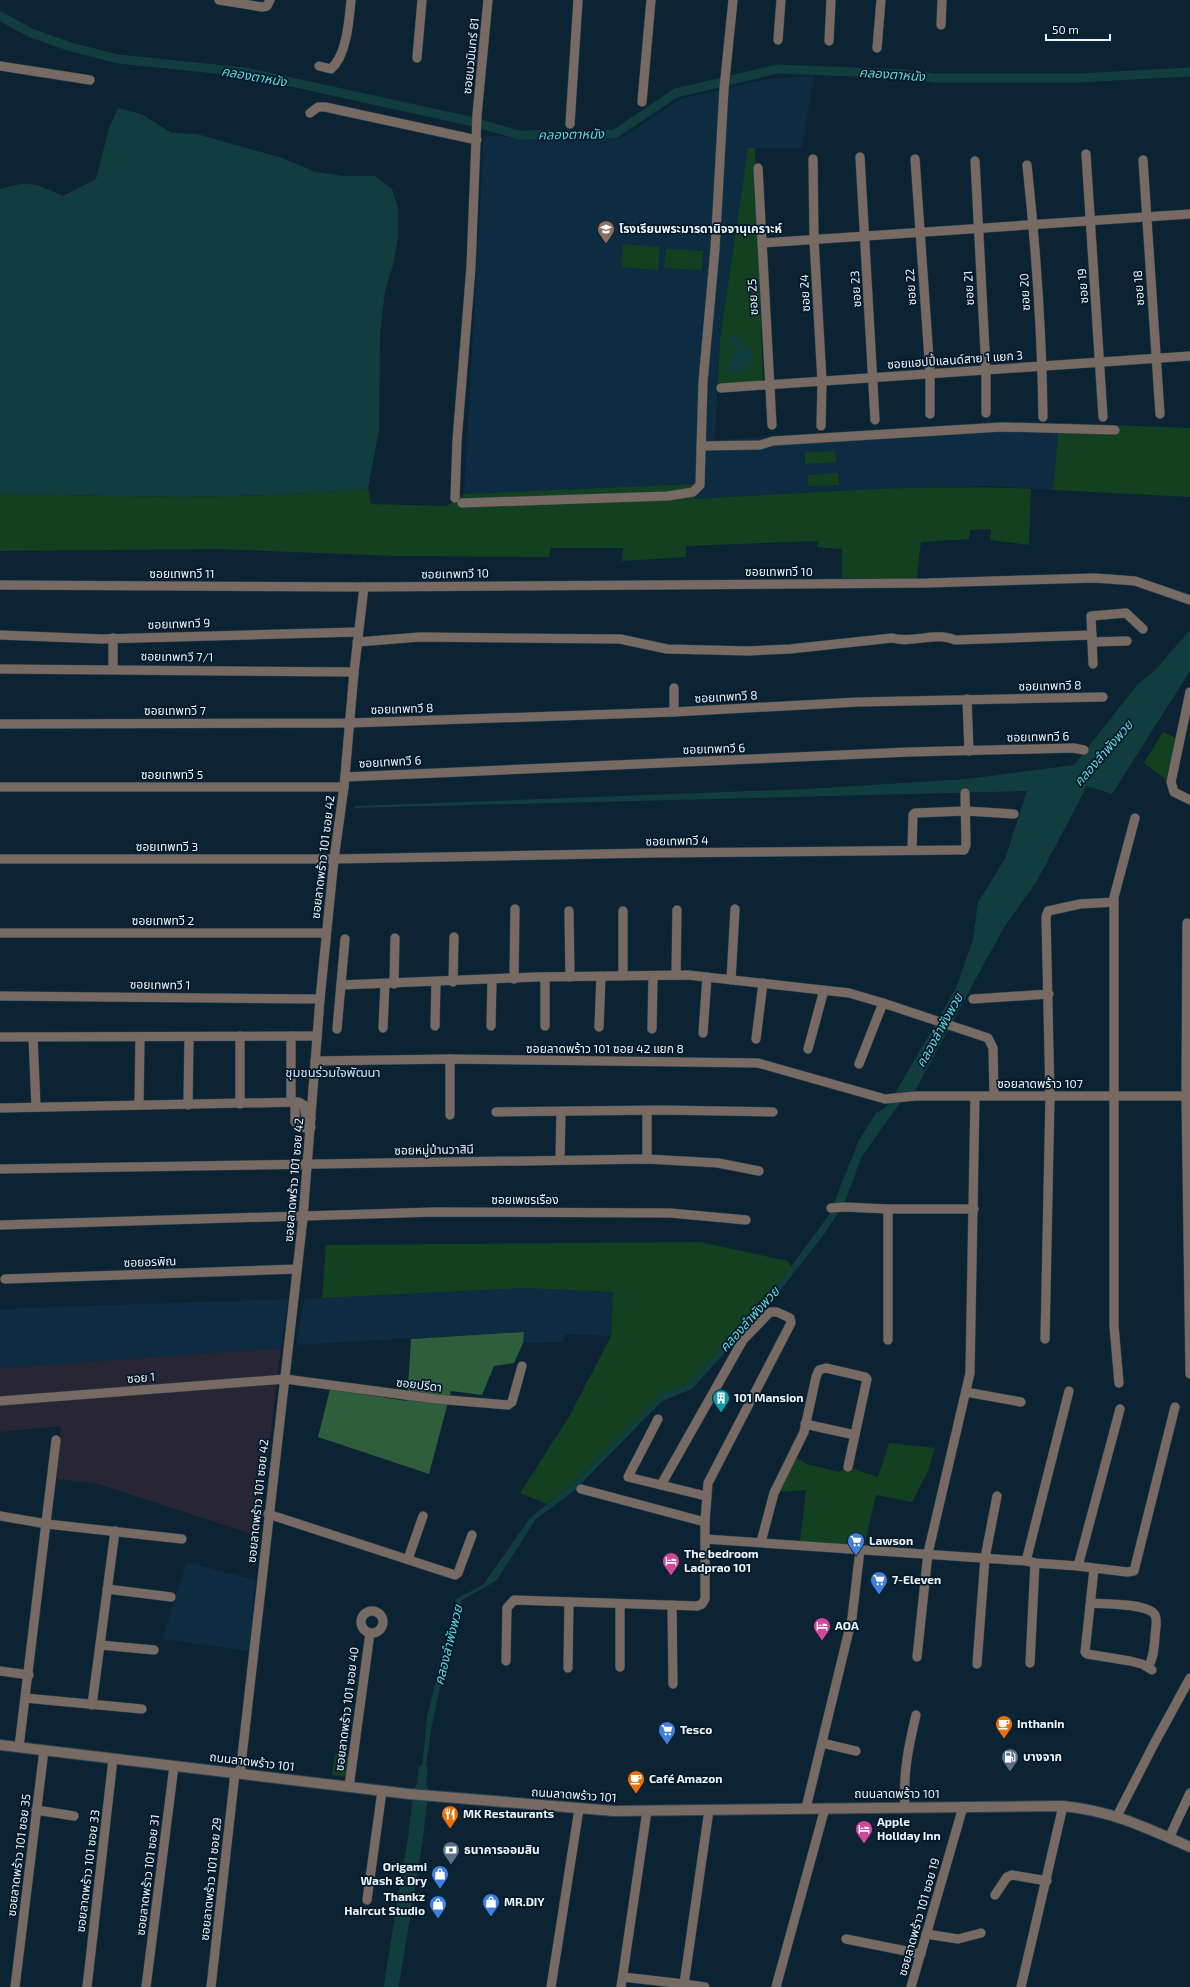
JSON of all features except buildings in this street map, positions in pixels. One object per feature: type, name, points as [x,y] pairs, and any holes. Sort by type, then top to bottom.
[{"type":"street","points":[[219,0],[262,7],[267,6],[270,0]]},
{"type":"street","points":[[319,66],[331,69],[339,59],[349,21],[352,0]]},
{"type":"street","points":[[417,58],[422,0]]},
{"type":"street","name":"ซอยนวมินทร์ 81","points":[[488,0],[477,115],[471,267],[457,441],[459,500],[668,496],[692,492],[700,486],[701,446]]},
{"type":"street","points":[[570,124],[578,0]]},
{"type":"street","points":[[642,102],[651,0]]},
{"type":"street","points":[[733,0],[724,89],[716,249],[703,382],[701,446],[760,444],[773,441],[1002,427],[1115,430]]},
{"type":"street","points":[[778,40],[782,0]]},
{"type":"street","points":[[829,42],[831,0]]},
{"type":"street","points":[[877,48],[881,0]]},
{"type":"street","points":[[941,25],[942,0]]},
{"type":"street","points":[[0,66],[90,80]]},
{"type":"street","points":[[310,113],[313,109],[326,107],[477,140]]},
{"type":"street","name":"ซอย 19","points":[[1086,154],[1103,418]]},
{"type":"street","name":"ซอย 23","points":[[860,157],[875,420]]},
{"type":"street","name":"ซอย 24","points":[[813,159],[814,240],[822,381],[821,426]]},
{"type":"street","name":"ซอย 22","points":[[915,159],[930,373],[930,414]]},
{"type":"street","name":"ซอย 18","points":[[1143,160],[1160,414]]},
{"type":"street","name":"ซอย 21","points":[[975,161],[986,370],[986,414]]},
{"type":"street","name":"ซอย 20","points":[[1027,165],[1033,225],[1042,367],[1043,417]]},
{"type":"street","name":"ซอย 25","points":[[758,168],[772,425]]},
{"type":"street","points":[[762,243],[1190,214]]},
{"type":"street","name":"ซอยแฮปปี้แลนด์สาย 1 แยก 3","points":[[721,388],[1190,356]]},
{"type":"street","name":"ซอยเทพทวี 10","points":[[364,587],[928,583],[1095,578],[1135,581],[1190,600]]},
{"type":"street","name":"ซอยเทพทวี 11","points":[[0,585],[364,587]]},
{"type":"street","name":"ซอยลาดพร้าว 101 ซอย 42","points":[[237,1774],[285,1379],[309,1163],[315,1061],[326,933],[344,787],[358,632],[364,587]]},
{"type":"street","points":[[1093,664],[1091,616],[1126,613],[1143,628]]},
{"type":"street","name":"ซอยเทพทวี 9","points":[[0,635],[113,638],[358,632]]},
{"type":"street","points":[[357,642],[420,637],[620,639],[667,649],[749,651],[790,649],[892,638],[900,641],[947,636],[955,640],[1092,638],[1127,641]]},
{"type":"street","points":[[113,638],[113,668]]},
{"type":"street","name":"ซอยเทพทวี 7/1","points":[[0,669],[113,668],[354,672]]},
{"type":"street","points":[[674,688],[674,712]]},
{"type":"street","points":[[1190,692],[1171,782],[1174,792],[1190,800]]},
{"type":"street","name":"ซอยเทพทวี 8","points":[[350,723],[674,712],[858,702],[1103,697]]},
{"type":"street","points":[[967,699],[969,751]]},
{"type":"street","name":"ซอยเทพทวี 7","points":[[0,724],[350,723]]},
{"type":"street","name":"ซอยเทพทวี 6","points":[[345,777],[598,764],[745,761],[1073,748],[1084,750]]},
{"type":"street","name":"ซอยเทพทวี 5","points":[[0,787],[344,787]]},
{"type":"street","name":"ซอยเทพทวี 4","points":[[334,859],[651,853],[964,850],[966,845],[965,793]]},
{"type":"street","points":[[912,850],[914,814],[966,811],[1014,814]]},
{"type":"street","points":[[1119,1383],[1114,1326],[1114,902],[1118,878],[1135,818]]},
{"type":"street","name":"ซอยเทพทวี 3","points":[[0,859],[334,859]]},
{"type":"street","points":[[1045,1339],[1050,1096],[1049,994],[1046,917],[1048,911],[1080,904],[1114,902]]},
{"type":"street","points":[[514,979],[515,909]]},
{"type":"street","points":[[731,980],[735,909]]},
{"type":"street","points":[[676,910],[676,975]]},
{"type":"street","points":[[569,911],[570,977]]},
{"type":"street","points":[[623,911],[623,976]]},
{"type":"street","points":[[1186,923],[1190,1374]]},
{"type":"street","name":"ซอยเทพทวี 2","points":[[0,933],[326,933]]},
{"type":"street","points":[[453,982],[454,937]]},
{"type":"street","points":[[394,984],[396,938]]},
{"type":"street","points":[[337,1029],[345,939]]},
{"type":"street","points":[[341,985],[453,982],[545,977],[676,975],[707,977],[849,993],[980,1034],[989,1039],[993,1045],[994,1096]]},
{"type":"street","points":[[599,1027],[601,976]]},
{"type":"street","points":[[652,1030],[653,976]]},
{"type":"street","points":[[545,977],[545,1026]]},
{"type":"street","points":[[703,1032],[707,977]]},
{"type":"street","points":[[491,1026],[492,980]]},
{"type":"street","points":[[435,1026],[436,982]]},
{"type":"street","points":[[756,1039],[763,983]]},
{"type":"street","points":[[383,1028],[385,984]]},
{"type":"street","points":[[808,1049],[824,990]]},
{"type":"street","points":[[973,999],[1049,994]]},
{"type":"street","name":"ซอยเทพทวี 1","points":[[0,996],[320,999]]},
{"type":"street","points":[[859,1064],[888,1004]]},
{"type":"street","points":[[240,1036],[240,1104]]},
{"type":"street","points":[[291,1036],[293,1102]]},
{"type":"street","points":[[0,1037],[317,1036]]},
{"type":"street","points":[[34,1037],[36,1107]]},
{"type":"street","points":[[139,1105],[140,1037]]},
{"type":"street","points":[[188,1105],[189,1037]]},
{"type":"street","points":[[450,1059],[450,1115]]},
{"type":"street","name":"ซอยลาดพร้าว 101 ซอย 42 แยก 8","points":[[315,1061],[450,1059],[758,1063],[789,1070],[850,1090],[889,1099]]},
{"type":"street","name":"ซอยลาดพร้าว 107","points":[[889,1099],[916,1096],[1188,1096]]},
{"type":"street","points":[[917,1657],[928,1553],[970,1373],[975,1096]]},
{"type":"street","points":[[0,1108],[293,1102],[304,1104],[305,1117],[311,1123]]},
{"type":"street","points":[[647,1111],[647,1159]]},
{"type":"street","points":[[496,1112],[773,1112]]},
{"type":"street","points":[[560,1160],[561,1112]]},
{"type":"street","name":"ซอยหมู่บ้านวาสินี","points":[[0,1169],[309,1163],[647,1159],[718,1163],[759,1171]]},
{"type":"street","points":[[831,1208],[974,1209]]},
{"type":"street","points":[[888,1209],[888,1340]]},
{"type":"street","name":"ซอยเพชรเรือง","points":[[0,1225],[303,1218],[443,1212],[670,1213],[746,1220]]},
{"type":"street","name":"ซอยอรพิณ","points":[[5,1279],[297,1270]]},
{"type":"street","points":[[506,1661],[507,1608],[509,1603],[514,1600],[697,1606],[702,1604],[705,1599],[704,1522],[708,1483],[791,1323],[790,1318],[776,1312],[770,1312],[743,1340],[661,1485]]},
{"type":"street","name":"ซอยปรีดา","points":[[285,1379],[436,1399],[508,1405],[512,1402],[522,1366]]},
{"type":"street","points":[[761,1542],[774,1493],[804,1432],[816,1377],[819,1370],[826,1368],[865,1377],[867,1379],[848,1467]]},
{"type":"street","name":"ซอย 1","points":[[0,1401],[285,1379]]},
{"type":"street","points":[[1026,1560],[1069,1391]]},
{"type":"street","points":[[966,1392],[1021,1402]]},
{"type":"street","points":[[705,1539],[1026,1560],[1035,1563],[1078,1566],[1127,1572],[1135,1569],[1175,1407]]},
{"type":"street","points":[[1078,1566],[1120,1409]]},
{"type":"street","points":[[658,1419],[628,1477],[706,1496]]},
{"type":"street","points":[[806,1424],[855,1435]]},
{"type":"street","points":[[19,1747],[29,1676],[56,1440]]},
{"type":"street","points":[[581,1489],[704,1522]]},
{"type":"street","points":[[978,1664],[985,1558],[996,1496]]},
{"type":"street","points":[[268,1514],[457,1575],[472,1535]]},
{"type":"street","points":[[0,1516],[47,1524],[182,1539]]},
{"type":"street","points":[[408,1559],[423,1516]]},
{"type":"street","points":[[92,1705],[115,1531]]},
{"type":"street","points":[[806,1808],[852,1618],[860,1550]]},
{"type":"street","points":[[1030,1663],[1035,1563]]},
{"type":"street","points":[[1091,1603],[1130,1606],[1150,1611],[1155,1615],[1156,1625],[1154,1653],[1150,1669],[1130,1661],[1087,1654],[1086,1647],[1094,1569]]},
{"type":"street","points":[[107,1588],[171,1597]]},
{"type":"street","points":[[568,1668],[569,1602]]},
{"type":"street","points":[[620,1604],[620,1667]]},
{"type":"street","points":[[672,1605],[673,1684]]},
{"type":"street","name":"ซอยลาดพร้าว 101 ซอย 40","points":[[349,1787],[370,1633]]},
{"type":"street","points":[[100,1645],[154,1650]]},
{"type":"street","points":[[0,1671],[29,1676]]},
{"type":"street","points":[[1117,1816],[1190,1678]]},
{"type":"street","points":[[25,1698],[142,1709]]},
{"type":"street","points":[[906,1807],[904,1783],[906,1764],[916,1715]]},
{"type":"street","points":[[822,1743],[856,1751]]},
{"type":"street","name":"ถนนลาดพร้าว 101","points":[[0,1745],[382,1792],[579,1809],[648,1811],[1063,1806],[1117,1816],[1190,1848]]},
{"type":"street","name":"ซอยลาดพร้าว 101 ซอย 35","points":[[15,1987],[44,1750]]},
{"type":"street","name":"ซอยลาดพร้าว 101 ซอย 33","points":[[87,1987],[114,1758]]},
{"type":"street","name":"ซอยลาดพร้าว 101 ซอย 31","points":[[146,1987],[174,1766]]},
{"type":"street","name":"ซอยลาดพร้าว 101 ซอย 29","points":[[211,1987],[237,1774]]},
{"type":"street","points":[[366,1900],[382,1792]]},
{"type":"street","points":[[1169,1838],[1190,1793]]},
{"type":"street","points":[[1021,1987],[1047,1881],[1063,1806]]},
{"type":"street","name":"ซอยลาดพร้าว 101 ซอย 19","points":[[911,1987],[963,1807]]},
{"type":"street","points":[[776,1987],[825,1808]]},
{"type":"street","points":[[551,1987],[579,1809]]},
{"type":"street","points":[[36,1810],[74,1816]]},
{"type":"street","points":[[684,1984],[709,1810]]},
{"type":"street","points":[[621,1987],[648,1811]]},
{"type":"street","points":[[995,1894],[1007,1877],[1012,1875],[1047,1881]]},
{"type":"street","points":[[926,1934],[958,1938],[981,1933]]},
{"type":"street","points":[[846,1939],[921,1954]]},
{"type":"street","points":[[622,1977],[705,1987]]},
{"type":"shaded area","name":"โรงเรียนพระมารดานิจจานุเคราะห์","points":[[814,76],[802,148],[748,148],[720,339],[715,440],[1004,421],[1059,423],[1053,490],[988,486],[848,490],[693,499],[693,484],[464,494],[484,136],[620,139],[680,99],[767,79]]},
{"type":"shaded area","points":[[524,1288],[613,1292],[611,1336],[565,1334],[563,1342],[523,1343],[524,1332],[296,1345],[304,1299]]},
{"type":"shaded area","points":[[288,1299],[281,1348],[0,1368],[0,1309]]},
{"type":"shaded area","points":[[281,1348],[258,1536],[98,1484],[57,1479],[61,1426],[0,1432],[0,1368]]},
{"type":"shaded area","points":[[187,1562],[255,1580],[249,1651],[163,1639]]},
{"type":"green space","points":[[748,148],[755,148],[763,381],[718,384],[720,339]]},
{"type":"green space","points":[[623,244],[660,247],[658,270],[621,267]]},
{"type":"green space","points":[[666,249],[703,251],[702,270],[664,268]]},
{"type":"green space","points":[[1059,423],[1190,428],[1190,497],[1053,490]]},
{"type":"green space","points":[[835,451],[836,462],[805,464],[805,452]]},
{"type":"green space","points":[[838,473],[839,485],[808,486],[808,475]]},
{"type":"green space","points":[[693,484],[694,499],[905,488],[989,487],[1031,489],[1029,545],[990,540],[991,529],[970,530],[969,539],[921,542],[917,578],[842,578],[842,549],[817,547],[818,541],[686,546],[686,557],[622,561],[623,548],[551,548],[549,557],[395,556],[219,549],[0,551],[0,492],[6,494],[187,497],[278,495],[368,488],[371,504],[447,506],[464,494]]},
{"type":"green space","points":[[1163,732],[1176,738],[1166,780],[1144,763]]},
{"type":"green space","points":[[700,1242],[788,1261],[791,1267],[772,1292],[689,1383],[662,1393],[570,1486],[547,1504],[520,1493],[569,1417],[611,1336],[613,1292],[524,1288],[322,1298],[326,1245]]},
{"type":"green space","points":[[524,1332],[523,1343],[514,1363],[494,1366],[482,1395],[451,1391],[429,1474],[318,1437],[330,1389],[407,1401],[411,1339]]},
{"type":"green space","points":[[889,1443],[935,1448],[928,1471],[912,1502],[876,1495],[864,1547],[800,1542],[806,1490],[780,1492],[795,1457],[807,1464],[839,1472],[848,1467],[878,1477]]},
{"type":"green space","points":[[335,1753],[351,1755],[347,1777],[332,1775]]},
{"type":"water","points":[[118,108],[141,114],[172,133],[197,134],[282,158],[316,172],[344,176],[375,176],[392,189],[398,208],[398,236],[394,262],[385,291],[380,334],[379,430],[368,488],[278,495],[187,497],[6,494],[0,492],[0,189],[26,184],[39,186],[63,196],[96,179],[109,128]]},
{"type":"water","points":[[737,336],[740,339],[741,345],[750,347],[752,358],[749,366],[745,370],[730,373],[727,362],[737,349],[736,347],[730,346],[729,337]]},
{"type":"water","points":[[1190,630],[1190,671],[1112,794],[1087,786],[1037,881],[1003,929],[916,1089],[900,1103],[862,1156],[844,1204],[825,1233],[772,1301],[692,1389],[662,1401],[574,1491],[536,1519],[496,1581],[462,1600],[456,1614],[432,1725],[424,1779],[421,1779],[427,1717],[456,1599],[483,1585],[530,1518],[570,1486],[662,1393],[689,1383],[772,1292],[829,1215],[859,1140],[876,1113],[885,1108],[897,1090],[956,988],[973,940],[978,902],[1005,859],[1027,791],[355,808],[355,806],[807,789],[967,779],[1074,765],[1137,685],[1155,670]]},
{"type":"waterway","name":"คลองตาหนัง","points":[[0,16],[31,33],[71,47],[118,59],[245,72],[474,122],[519,135],[615,134],[676,93],[777,69],[904,74],[935,78],[1078,78],[1190,72]]},
{"type":"waterway","name":"คลองลำพังพวย","points":[[421,1791],[423,1769]]},
{"type":"waterway","name":"คลองลำพังพวย","points":[[391,1987],[416,1835],[421,1791]]},
{"type":"place","name":"โรงเรียนพระมารดานิจจานุเคราะห์","points":[[606,244]]},
{"type":"place","name":"101 Mansion","points":[[721,1413]]},
{"type":"place","name":"Lawson","points":[[856,1556]]},
{"type":"place","name":"The bedroom Ladprao 101","points":[[671,1576]]},
{"type":"place","name":"7-Eleven","points":[[879,1595]]},
{"type":"place","name":"AOA","points":[[822,1641]]},
{"type":"place","name":"Inthanin","points":[[1004,1739]]},
{"type":"place","name":"Tesco","points":[[667,1745]]},
{"type":"place","name":"บางจาก","points":[[1010,1772]]},
{"type":"place","name":"Café Amazon","points":[[636,1794]]},
{"type":"place","name":"MK Restaurants","points":[[450,1829]]},
{"type":"place","name":"Apple Holiday Inn","points":[[864,1844]]},
{"type":"place","name":"ธนาคารออมสิน","points":[[451,1865]]},
{"type":"place","name":"Origami Wash & Dry","points":[[440,1889]]},
{"type":"place","name":"MR.DIY","points":[[491,1917]]},
{"type":"place","name":"Thankz Haircut Studio","points":[[438,1919]]},
{"type":"district","name":"ชุมชนร่วมใจพัฒนา","points":[[333,1072]]}]
